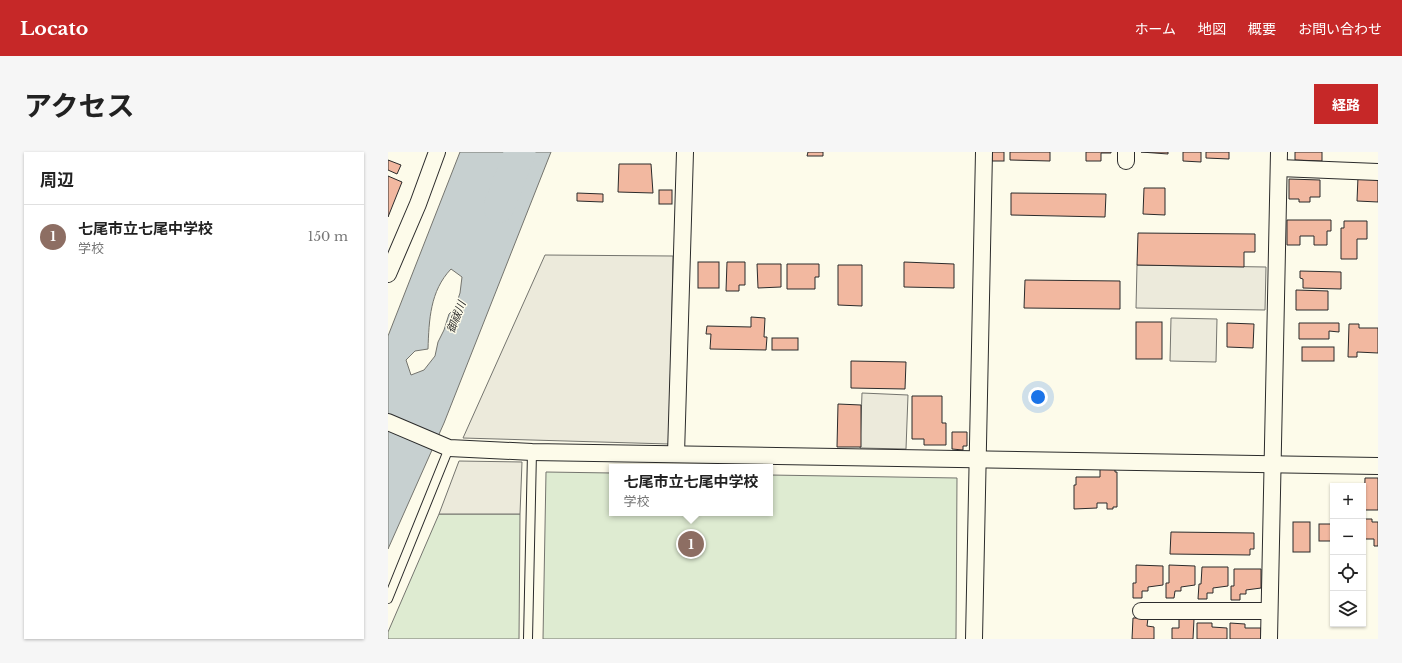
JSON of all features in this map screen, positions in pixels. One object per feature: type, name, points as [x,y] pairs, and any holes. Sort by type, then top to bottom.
[{"type":"street","points":[[388,274],[418,204],[437,152]]},
{"type":"street","points":[[676,454],[685,152]]},
{"type":"street","points":[[974,639],[984,152]]},
{"type":"street","points":[[1269,639],[1279,152]]},
{"type":"street","points":[[1279,168],[1378,172]]},
{"type":"street","points":[[388,422],[449,448],[532,452],[1378,466]]},
{"type":"street","points":[[1141,611],[1269,611]]},
{"type":"lane","points":[[388,599],[449,448]]},
{"type":"lane","points":[[528,639],[532,452]]},
{"type":"green space","points":[[546,472],[609,473],[609,516],[773,516],[773,475],[957,478],[956,639],[543,639]]},
{"type":"green space","points":[[439,514],[520,514],[519,639],[388,639],[388,632]]},
{"type":"shaded area","points":[[545,255],[673,256],[669,444],[463,438]]},
{"type":"shaded area","points":[[1137,265],[1266,267],[1265,310],[1136,308]]},
{"type":"shaded area","points":[[1171,318],[1217,319],[1216,362],[1170,361]]},
{"type":"shaded area","points":[[862,393],[908,395],[906,449],[860,448]]},
{"type":"shaded area","points":[[459,461],[522,462],[520,514],[439,514]]},
{"type":"water","points":[[460,152],[517,152],[513,162],[516,172],[525,167],[533,152],[551,152],[444,423],[388,549],[388,336]],"holes":[[[451,269],[462,277],[460,293],[455,308],[449,314],[438,342],[435,356],[424,370],[411,375],[406,360],[415,351],[428,349],[430,317],[432,306],[439,287]]]},
{"type":"building","points":[[808,152],[823,152],[823,156],[807,156]]},
{"type":"building","points":[[992,152],[1004,152],[1004,161],[992,161]]},
{"type":"building","points":[[1010,152],[1050,152],[1050,161],[1010,160]]},
{"type":"building","points":[[1086,152],[1111,153],[1101,153],[1101,161],[1086,161]]},
{"type":"building","points":[[1141,152],[1168,152],[1168,154]]},
{"type":"building","points":[[1183,152],[1201,152],[1201,162],[1183,161]]},
{"type":"building","points":[[1206,152],[1229,152],[1229,159],[1206,158]]},
{"type":"building","points":[[1295,152],[1322,152],[1322,161],[1295,160]]},
{"type":"building","points":[[388,160],[401,165],[397,174],[388,170]]},
{"type":"building","points":[[619,164],[651,164],[653,193],[618,192]]},
{"type":"building","points":[[388,176],[402,182],[388,217]]},
{"type":"building","points":[[1358,177],[1378,178],[1378,202],[1357,201]]},
{"type":"building","points":[[1289,179],[1320,180],[1320,197],[1310,197],[1310,202],[1299,202],[1299,199],[1289,199]]},
{"type":"building","points":[[1144,188],[1165,188],[1165,215],[1143,214]]},
{"type":"building","points":[[659,190],[672,190],[672,204],[659,204]]},
{"type":"building","points":[[577,193],[603,194],[603,202],[577,201]]},
{"type":"building","points":[[1011,193],[1106,194],[1105,217],[1011,215]]},
{"type":"building","points":[[1287,220],[1331,220],[1331,231],[1327,231],[1327,245],[1314,245],[1314,236],[1300,236],[1300,245],[1287,245]]},
{"type":"building","points":[[1344,221],[1367,221],[1367,239],[1357,239],[1357,259],[1341,259],[1341,228],[1344,228]]},
{"type":"building","points":[[1138,233],[1255,234],[1255,252],[1244,252],[1244,267],[1137,265]]},
{"type":"building","points":[[698,262],[719,262],[719,288],[698,288]]},
{"type":"building","points":[[727,262],[745,262],[745,285],[739,285],[739,291],[726,291]]},
{"type":"building","points":[[904,262],[954,264],[954,288],[904,287]]},
{"type":"building","points":[[757,264],[781,264],[781,287],[758,288]]},
{"type":"building","points":[[787,264],[819,264],[819,277],[815,277],[815,289],[787,289]]},
{"type":"building","points":[[838,265],[862,265],[862,306],[838,305]]},
{"type":"building","points":[[1300,271],[1341,272],[1341,289],[1303,288],[1303,279],[1300,278]]},
{"type":"building","points":[[1025,280],[1120,281],[1120,309],[1024,308]]},
{"type":"building","points":[[1296,290],[1328,291],[1328,310],[1296,310]]},
{"type":"building","points":[[751,317],[765,318],[764,337],[767,337],[766,350],[710,349],[711,334],[706,334],[707,326],[751,327]]},
{"type":"building","points":[[1136,322],[1162,322],[1162,359],[1136,359]]},
{"type":"building","points":[[1227,323],[1254,324],[1253,348],[1227,347]]},
{"type":"building","points":[[1299,323],[1339,323],[1339,332],[1329,331],[1329,339],[1299,339]]},
{"type":"building","points":[[1349,324],[1359,324],[1359,328],[1378,328],[1378,353],[1357,352],[1357,357],[1348,357]]},
{"type":"building","points":[[772,338],[798,338],[798,350],[772,350]]},
{"type":"building","points":[[1302,347],[1334,347],[1334,361],[1302,361]]},
{"type":"building","points":[[851,361],[906,362],[905,389],[851,388]]},
{"type":"building","points":[[912,396],[942,396],[942,423],[946,423],[946,445],[924,445],[924,439],[912,439]]},
{"type":"building","points":[[838,404],[861,405],[861,447],[837,447]]},
{"type":"building","points":[[952,432],[967,432],[967,446],[963,446],[963,450],[952,449]]},
{"type":"building","points":[[1100,469],[1115,469],[1115,472],[1117,472],[1117,507],[1107,509],[1107,503],[1097,503],[1097,508],[1074,509],[1074,485],[1076,485],[1076,477],[1100,477]]},
{"type":"building","points":[[1365,478],[1378,478],[1378,510],[1366,510]]},
{"type":"building","points":[[1366,519],[1372,519],[1372,522],[1378,522],[1378,546],[1374,546],[1374,539],[1366,539]]},
{"type":"building","points":[[1293,522],[1310,522],[1310,552],[1293,552]]},
{"type":"building","points":[[1319,524],[1330,524],[1330,541],[1319,541]]},
{"type":"building","points":[[1171,532],[1254,533],[1254,549],[1250,549],[1250,555],[1170,554]]},
{"type":"building","points":[[1136,565],[1163,566],[1163,585],[1148,587],[1148,591],[1142,591],[1142,598],[1133,598],[1133,583],[1136,583]]},
{"type":"building","points":[[1169,565],[1195,566],[1195,585],[1181,587],[1181,591],[1175,591],[1174,598],[1166,598],[1166,583],[1169,583]]},
{"type":"building","points":[[1202,567],[1228,567],[1228,586],[1213,588],[1213,593],[1207,593],[1207,599],[1198,599]]},
{"type":"building","points":[[1234,569],[1261,569],[1261,588],[1246,590],[1246,594],[1240,594],[1240,600],[1231,600],[1231,586],[1234,586]]},
{"type":"building","points":[[1133,618],[1148,618],[1147,626],[1154,627],[1154,639],[1132,639]]},
{"type":"building","points":[[1179,619],[1194,619],[1193,639],[1172,639],[1172,628],[1179,628]]},
{"type":"building","points":[[1197,623],[1212,623],[1212,627],[1227,628],[1227,639],[1197,639]]},
{"type":"building","points":[[1230,623],[1245,624],[1245,628],[1261,628],[1261,639],[1230,639]]},
{"type":"waterway","name":"御祓川","points":[[499,207],[520,152]]},
{"type":"place","name":"七尾市立七尾中学校","points":[[691,544]]}]
